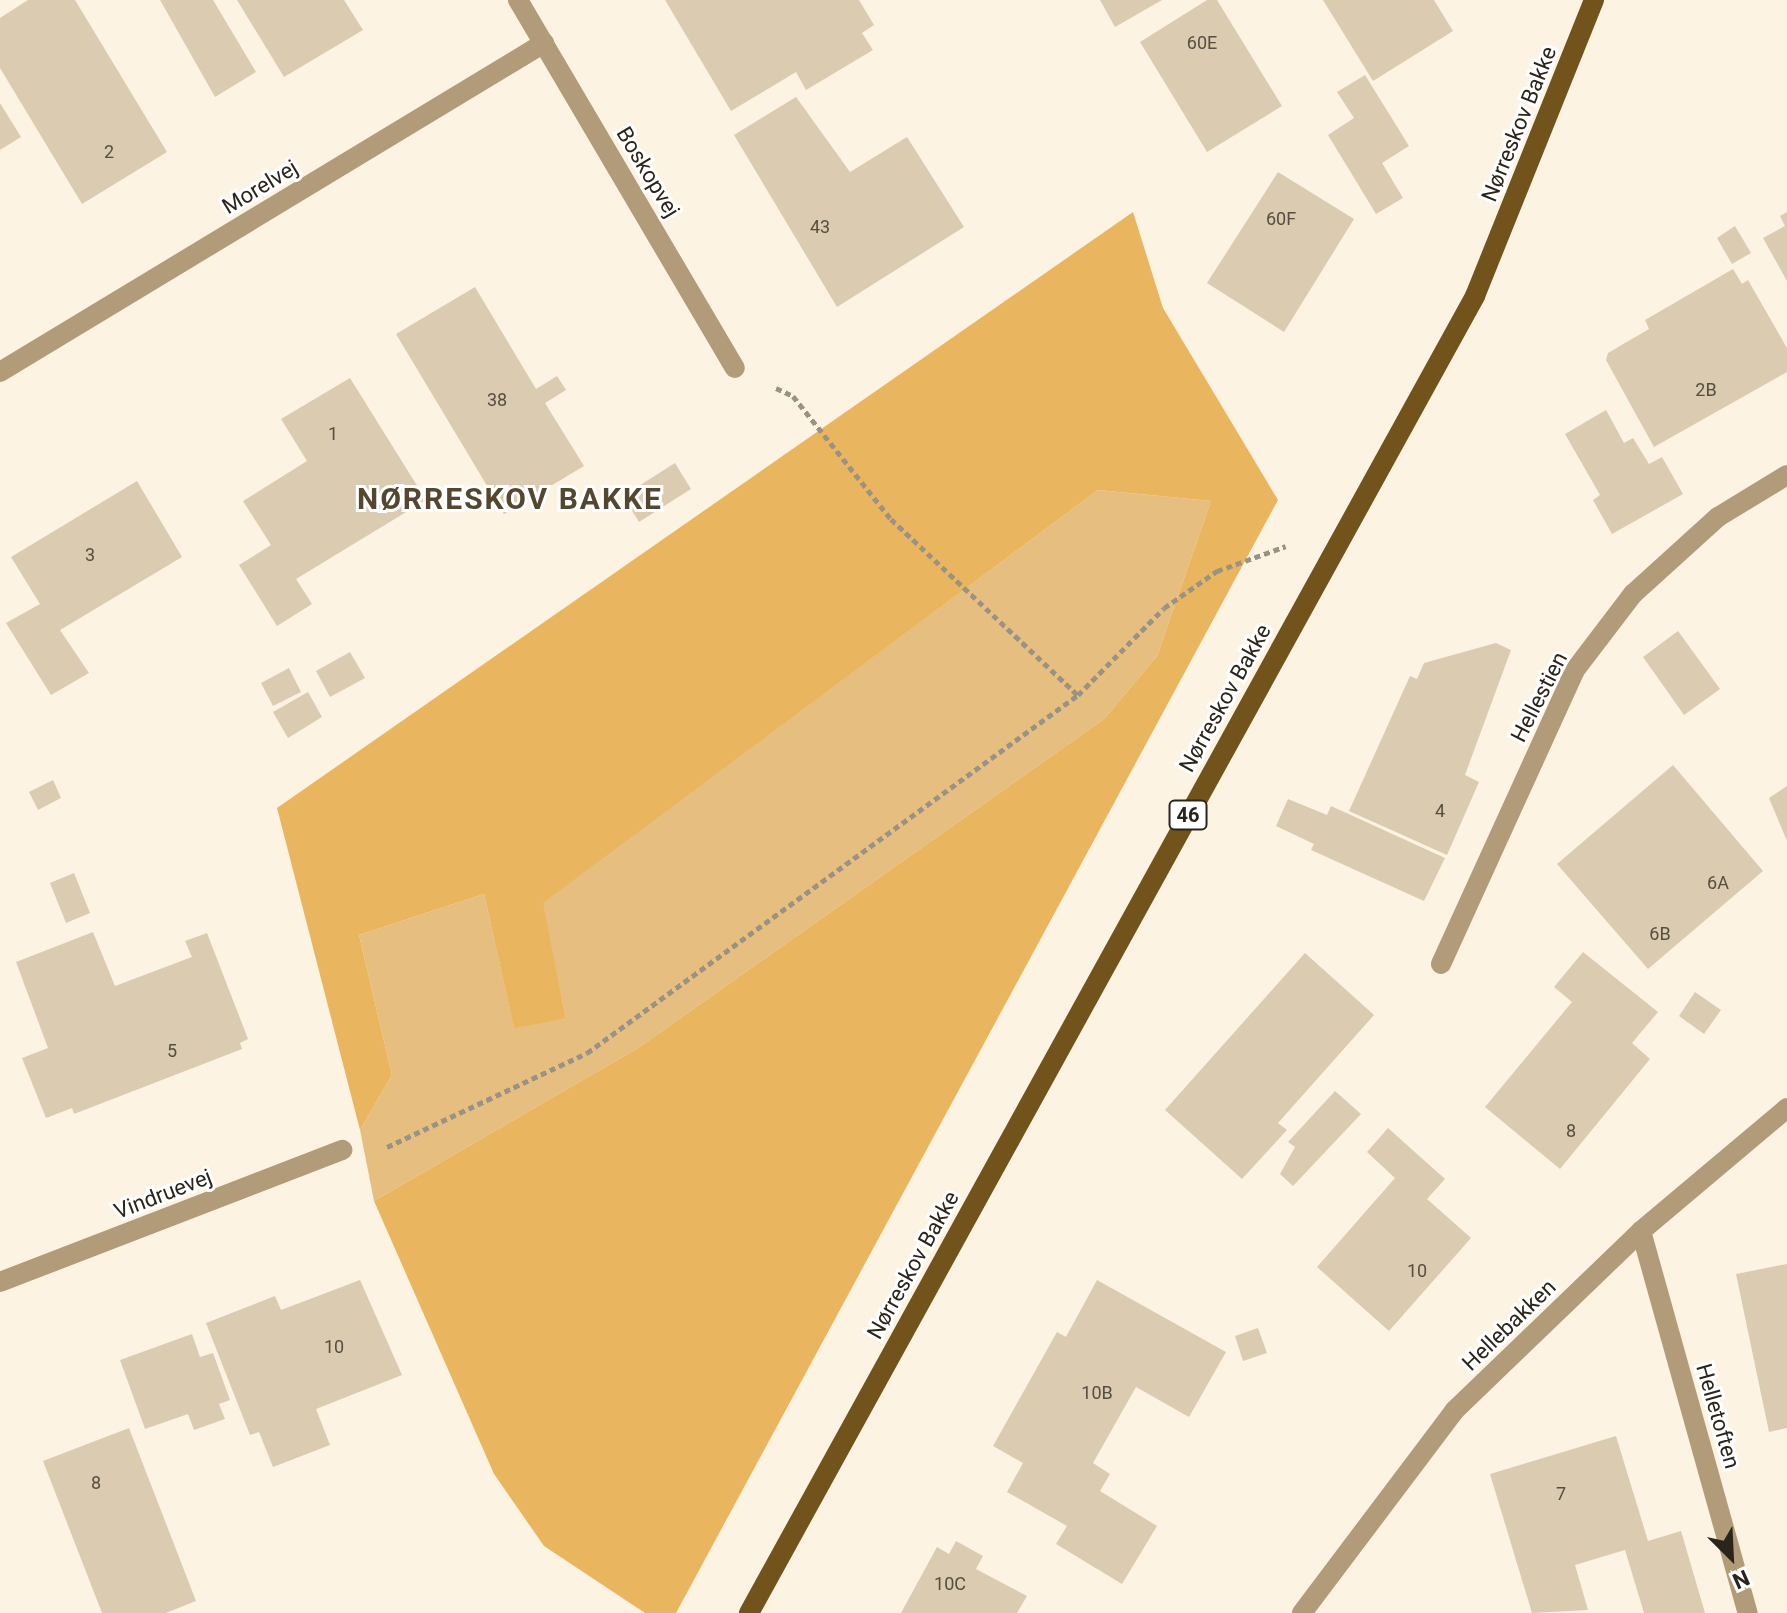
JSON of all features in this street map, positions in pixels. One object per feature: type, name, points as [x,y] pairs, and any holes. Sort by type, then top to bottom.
[{"type":"main road","name":"Nørreskov Bakke","points":[[749,1613],[1475,296],[1594,0]]},
{"type":"street","name":"Boskopvej","points":[[518,0],[735,368]]},
{"type":"street","name":"Morelvej","points":[[0,372],[544,43]]},
{"type":"street","name":"Hellestien","points":[[1441,964],[1575,670],[1633,594],[1718,517],[1787,475]]},
{"type":"street","name":"Hellebakken","points":[[1302,1613],[1454,1411],[1641,1231],[1787,1108]]},
{"type":"street","name":"Vindruevej","points":[[0,1282],[342,1150]]},
{"type":"street","name":"Helletoften","points":[[1641,1231],[1748,1613]]},
{"type":"path","points":[[735,368],[793,396],[891,519],[1078,695]]},
{"type":"path","points":[[342,1150],[388,1147],[587,1053],[1078,695],[1139,626],[1217,571],[1269,548],[1340,539]]},
{"type":"shaded area","points":[[1133,212],[1163,308],[1278,500],[676,1613],[645,1613],[544,1546],[494,1474],[374,1201],[638,1048],[1104,719],[1157,656],[1211,501],[1098,490],[543,903],[566,1019],[514,1028],[484,894],[359,935],[392,1075],[360,1130],[277,808]]},
{"type":"shaded area","points":[[1098,490],[1211,501],[1157,656],[1104,719],[638,1048],[374,1201],[360,1130],[392,1075],[359,935],[484,894],[514,1027],[566,1019],[542,903]]},
{"type":"building","points":[[28,0],[75,0],[167,152],[82,204],[0,68],[0,18]]},
{"type":"building","points":[[160,0],[213,0],[256,72],[215,97]]},
{"type":"building","points":[[237,0],[344,0],[363,30],[284,77]]},
{"type":"building","points":[[665,0],[859,0],[874,25],[862,33],[873,50],[806,90],[796,72],[731,111]]},
{"type":"building","points":[[1100,0],[1162,0],[1115,27]]},
{"type":"building","points":[[1207,0],[1217,0],[1282,106],[1207,152],[1140,42]]},
{"type":"building","points":[[1323,0],[1434,0],[1453,31],[1373,81]]},
{"type":"building","points":[[1365,75],[1409,146],[1382,163],[1403,198],[1376,214],[1328,135],[1354,118],[1337,92]]},
{"type":"building","points":[[796,97],[850,172],[907,137],[964,227],[837,307],[734,135]]},
{"type":"building","points":[[0,103],[21,137],[0,150]]},
{"type":"building","points":[[1278,172],[1354,219],[1284,332],[1207,283]]},
{"type":"building","points":[[1787,212],[1787,281],[1763,238],[1785,226],[1780,216]]},
{"type":"building","points":[[1735,226],[1751,253],[1732,264],[1717,238]]},
{"type":"building","points":[[1733,269],[1742,284],[1748,280],[1787,348],[1787,372],[1654,447],[1606,360],[1608,353],[1649,329],[1645,320]]},
{"type":"building","points":[[475,287],[536,389],[557,376],[566,390],[545,403],[584,466],[504,514],[396,334]]},
{"type":"building","points":[[350,378],[426,500],[296,579],[312,604],[277,626],[239,565],[271,545],[243,501],[307,461],[281,419]]},
{"type":"building","points":[[1606,410],[1624,443],[1633,438],[1649,464],[1662,457],[1683,494],[1612,534],[1593,500],[1600,495],[1565,434]]},
{"type":"building","points":[[675,463],[691,489],[639,522],[623,496]]},
{"type":"building","points":[[137,481],[182,557],[60,630],[89,673],[51,695],[6,623],[40,604],[11,557]]},
{"type":"building","points":[[1678,631],[1720,689],[1684,715],[1643,657]]},
{"type":"building","points":[[1496,643],[1511,650],[1465,775],[1479,782],[1447,855],[1349,811],[1410,676],[1417,679],[1424,663]]},
{"type":"building","points":[[350,652],[365,678],[330,697],[316,671]]},
{"type":"building","points":[[289,668],[301,692],[273,706],[261,683]]},
{"type":"building","points":[[308,692],[322,717],[288,738],[273,712]]},
{"type":"building","points":[[1673,765],[1763,871],[1648,969],[1557,864]]},
{"type":"building","points":[[53,780],[61,798],[38,810],[29,792]]},
{"type":"building","points":[[1787,786],[1787,841],[1769,798]]},
{"type":"building","points":[[1288,799],[1327,815],[1331,806],[1445,858],[1424,901],[1311,850],[1314,844],[1276,826]]},
{"type":"building","points":[[74,873],[90,913],[66,923],[50,883]]},
{"type":"building","points":[[93,932],[115,986],[192,957],[185,941],[207,933],[248,1039],[240,1043],[242,1049],[74,1114],[72,1108],[46,1118],[22,1058],[48,1048],[16,962]]},
{"type":"building","points":[[1583,952],[1658,1012],[1632,1043],[1650,1059],[1560,1169],[1485,1107],[1572,1002],[1554,987]]},
{"type":"building","points":[[1305,953],[1374,1015],[1278,1123],[1287,1130],[1242,1179],[1165,1110]]},
{"type":"building","points":[[1695,992],[1721,1010],[1704,1034],[1679,1016]]},
{"type":"building","points":[[1335,1091],[1361,1114],[1293,1186],[1280,1174],[1295,1147],[1288,1142]]},
{"type":"building","points":[[1388,1128],[1445,1179],[1427,1199],[1471,1238],[1389,1331],[1317,1267],[1395,1178],[1367,1152]]},
{"type":"building","points":[[1787,1264],[1787,1428],[1769,1432],[1736,1274]]},
{"type":"building","points":[[360,1280],[402,1375],[316,1409],[330,1445],[273,1467],[259,1432],[250,1435],[206,1323],[275,1296],[281,1310]]},
{"type":"building","points":[[1097,1280],[1226,1352],[1189,1417],[1136,1387],[1093,1463],[1110,1474],[1100,1491],[1157,1526],[1122,1584],[1056,1544],[1067,1526],[1007,1492],[1023,1463],[993,1446],[1057,1332],[1066,1337]]},
{"type":"building","points":[[1258,1328],[1267,1353],[1243,1361],[1235,1336]]},
{"type":"building","points":[[192,1334],[200,1357],[213,1353],[230,1400],[219,1404],[225,1419],[194,1430],[188,1414],[145,1429],[120,1360]]},
{"type":"building","points":[[129,1428],[196,1601],[166,1613],[102,1613],[43,1461]]},
{"type":"building","points":[[1616,1436],[1648,1541],[1681,1531],[1705,1613],[1644,1613],[1625,1550],[1575,1565],[1588,1610],[1532,1613],[1490,1474]]},
{"type":"building","points":[[956,1541],[983,1556],[976,1569],[1027,1596],[1017,1613],[901,1613],[937,1547],[949,1554]]},
{"type":"district","name":"NØRRESKOV BAKKE","points":[[510,499]]}]
